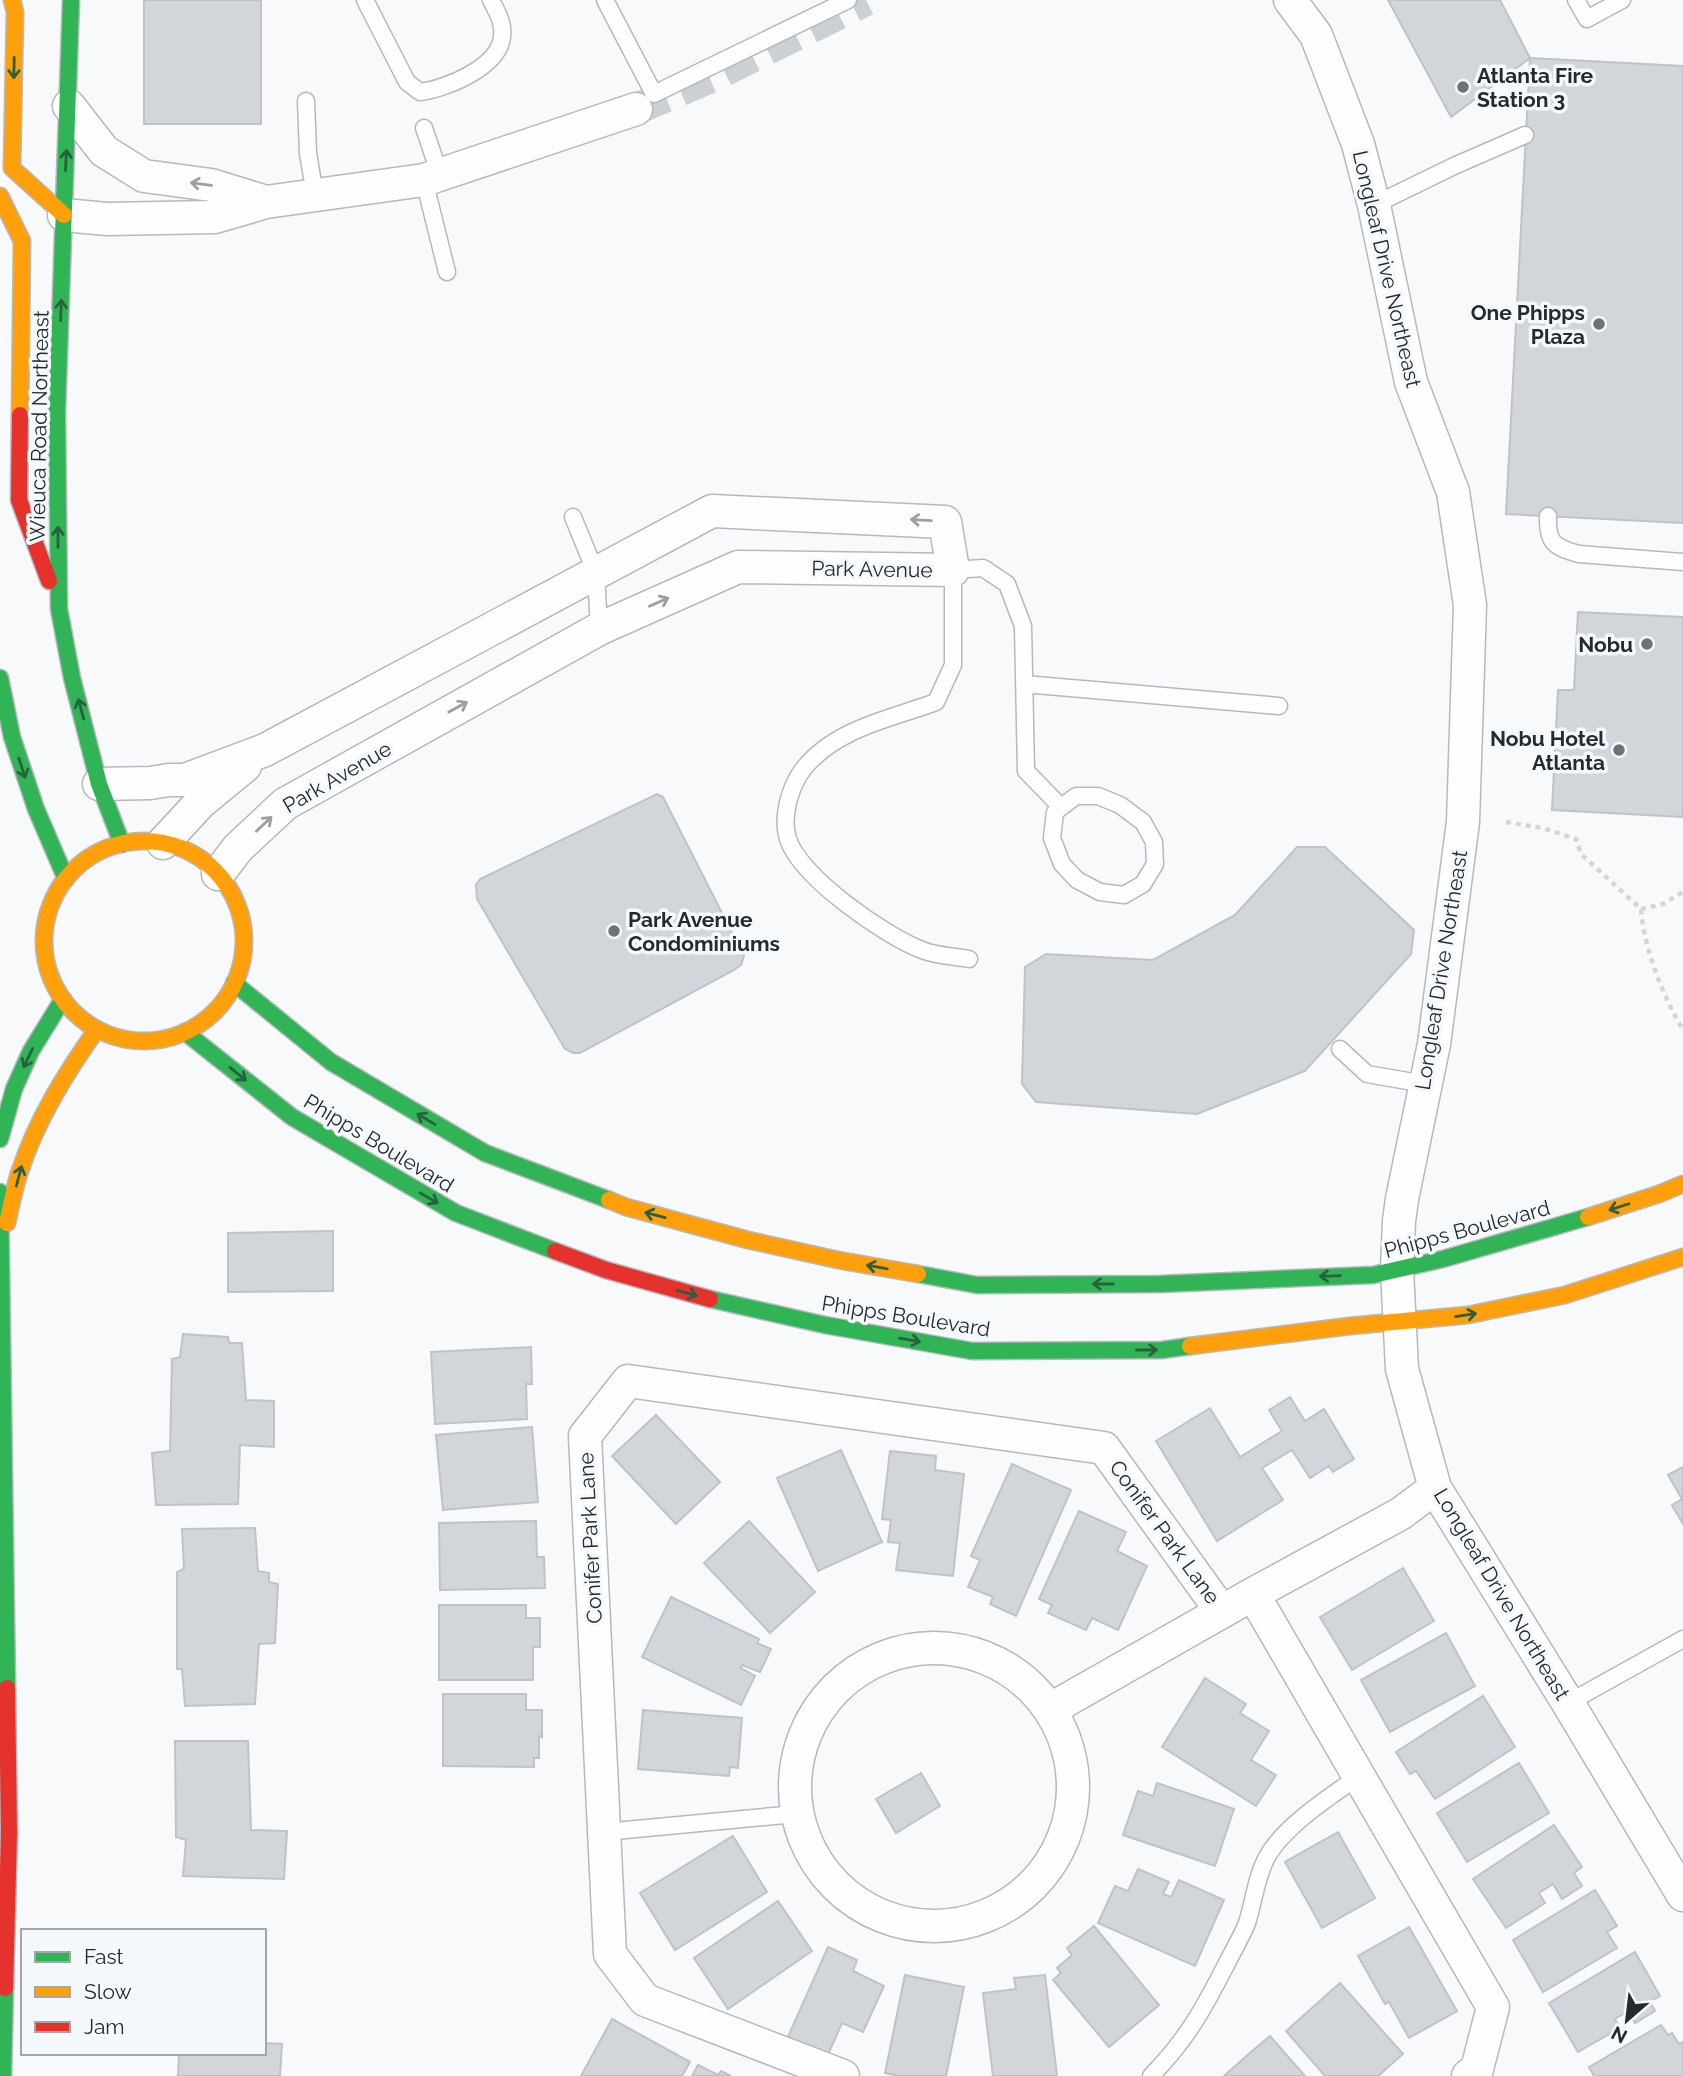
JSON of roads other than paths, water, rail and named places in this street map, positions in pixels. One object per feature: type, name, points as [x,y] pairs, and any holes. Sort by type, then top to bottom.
[{"type":"main road","points":[[12,0],[15,12],[12,168],[64,215]]},
{"type":"main road","name":"Wieuca Road Northeast","points":[[71,0],[57,412],[59,609],[72,678],[99,784],[122,844]]},
{"type":"main road","points":[[0,196],[22,241],[19,500],[59,609]]},
{"type":"main road","points":[[0,678],[12,737],[36,809],[66,879]]},
{"type":"main road","points":[[131,842],[163,843],[193,854],[218,874],[236,901],[244,932],[242,964],[229,996],[206,1021],[175,1037],[141,1042],[107,1035],[78,1017],[56,991],[44,958],[44,924],[54,894],[74,869],[100,850],[131,842]]},
{"type":"main road","name":"Phipps Boulevard","points":[[234,983],[331,1062],[485,1153],[626,1207],[748,1240],[838,1260],[977,1285],[1160,1283],[1373,1275],[1545,1231],[1683,1184]]},
{"type":"main road","points":[[0,1139],[14,1089],[63,999]]},
{"type":"main road","points":[[2,1242],[22,1166],[49,1107],[74,1062],[97,1029]]},
{"type":"main road","name":"Phipps Boulevard","points":[[185,1032],[292,1117],[456,1213],[606,1270],[732,1305],[825,1325],[972,1351],[1162,1350],[1350,1326],[1468,1315],[1565,1295],[1683,1257]]},
{"type":"main road","points":[[0,1192],[9,1832],[3,2076]]},
{"type":"street","name":"Longleaf Drive Northeast","points":[[1290,0],[1315,34],[1358,144],[1374,205],[1411,382],[1453,492],[1470,605],[1463,822],[1434,1044],[1399,1221],[1402,1369],[1435,1488],[1683,1895]]},
{"type":"street","points":[[69,106],[104,151],[145,176],[211,185],[266,202]]},
{"type":"street","points":[[64,215],[107,219],[215,216],[266,202],[432,178],[636,109]]},
{"type":"street","name":"Park Avenue","points":[[99,784],[185,780],[265,750],[712,511],[945,522],[953,570],[738,566],[599,629],[285,804],[238,848],[218,874]]},
{"type":"street","name":"Park Avenue","points":[[163,843],[200,803],[265,750]]},
{"type":"street","name":"Conifer Park Lane","points":[[843,2076],[645,2000],[610,1954],[585,1436],[628,1381],[1104,1448],[1222,1612]]},
{"type":"street","points":[[1051,1709],[1400,1514],[1435,1488]]},
{"type":"street","name":"Conifer Park Lane","points":[[1253,1594],[1493,2007],[1477,2069],[1468,2076]]},
{"type":"street","points":[[914,1647],[956,1648],[1002,1664],[1024,1679],[1051,1709],[1065,1736],[1075,1784],[1072,1817],[1052,1863],[1019,1899],[974,1922],[933,1927],[884,1918],[854,1903],[819,1868],[795,1814],[794,1766],[804,1731],[830,1691],[868,1662],[914,1647]]},
{"type":"lane","points":[[365,0],[407,82],[419,92],[434,90],[469,75],[493,58],[502,39],[502,22],[491,0]]},
{"type":"lane","points":[[605,0],[654,94],[848,0]]},
{"type":"lane","points":[[1576,0],[1587,19],[1622,0]]},
{"type":"lane","points":[[306,101],[308,153],[315,195]]},
{"type":"lane","points":[[424,128],[447,272]]},
{"type":"lane","points":[[1374,205],[1525,135]]},
{"type":"lane","points":[[1548,516],[1551,541],[1562,550],[1579,554],[1683,562]]},
{"type":"lane","points":[[573,517],[596,573],[599,629]]},
{"type":"lane","points":[[969,959],[923,951],[835,897],[804,865],[788,840],[785,820],[794,785],[805,768],[829,746],[855,729],[936,702],[953,665],[953,570],[983,568],[1007,584],[1023,626],[1026,771],[1060,807]]},
{"type":"lane","points":[[1024,684],[1279,706]]},
{"type":"lane","points":[[1076,796],[1098,796],[1120,805],[1143,822],[1154,842],[1155,864],[1143,884],[1124,895],[1100,892],[1077,880],[1062,864],[1052,838],[1055,812],[1060,807],[1076,796]]},
{"type":"lane","points":[[1340,1049],[1367,1074],[1425,1084]]},
{"type":"lane","points":[[1568,1703],[1683,1639]]},
{"type":"lane","points":[[1151,2076],[1177,2049],[1200,2016],[1246,1924],[1256,1884],[1268,1856],[1287,1833],[1315,1807],[1359,1776]]},
{"type":"lane","points":[[604,1832],[795,1814]]},
{"type":"tunnel","points":[[636,109],[711,77],[866,0]]},
{"type":"place","name":"Atlanta Fire Station 3","points":[[1463,87]]},
{"type":"place","name":"One Phipps Plaza","points":[[1599,324]]},
{"type":"place","name":"Nobu","points":[[1647,644]]},
{"type":"place","name":"Nobu Hotel Atlanta","points":[[1619,750]]},
{"type":"place","name":"Park Avenue Condominiums","points":[[614,931]]}]
